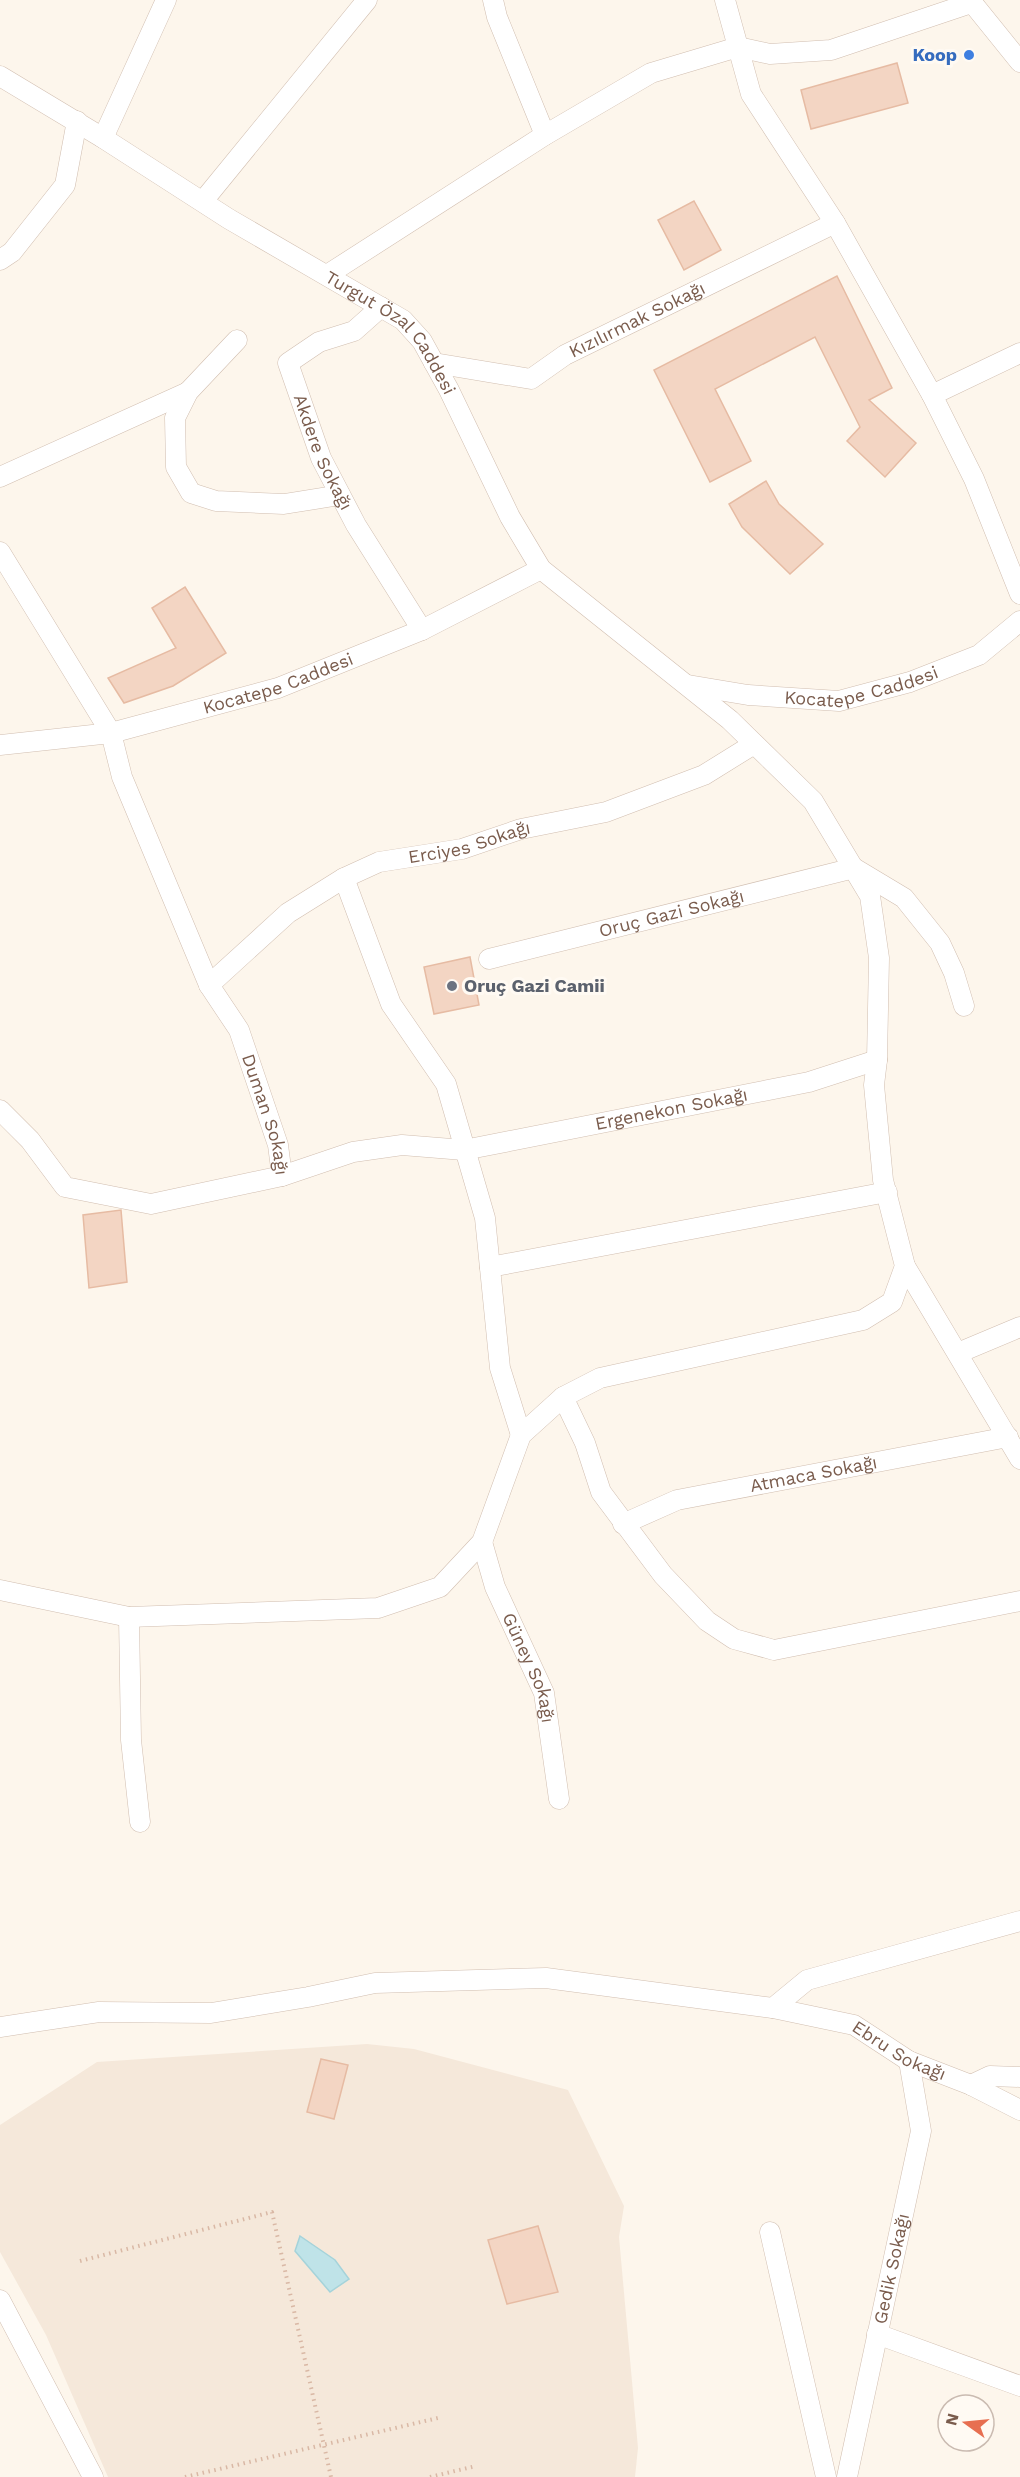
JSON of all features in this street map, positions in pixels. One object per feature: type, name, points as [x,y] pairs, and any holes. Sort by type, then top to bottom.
[{"type":"street","points":[[103,138],[166,0]]},
{"type":"street","points":[[202,201],[367,0]]},
{"type":"street","points":[[493,0],[497,17],[544,135]]},
{"type":"street","points":[[725,0],[751,94],[835,223],[932,395],[974,479],[1020,594]]},
{"type":"street","points":[[327,275],[544,135],[651,73],[738,47],[770,54],[831,50],[971,1],[1020,62]]},
{"type":"street","name":"Turgut Özal Caddesi","points":[[0,76],[103,138],[229,219],[403,320],[422,341],[510,517],[541,569],[686,684],[754,744],[813,801],[870,896],[879,958],[877,1060],[874,1085],[886,1192],[905,1266],[1020,1459]]},
{"type":"street","points":[[0,260],[12,252],[65,185],[77,122]]},
{"type":"street","name":"Kızılırmak Sokağı","points":[[434,363],[531,379],[565,355],[835,223]]},
{"type":"street","name":"Akdere Sokağı","points":[[381,307],[354,331],[319,342],[288,363],[321,458],[340,495],[422,630]]},
{"type":"street","points":[[237,340],[188,392],[175,418],[176,467],[192,493],[216,501],[284,504],[340,495]]},
{"type":"street","points":[[932,395],[1020,353]]},
{"type":"street","points":[[0,477],[188,392]]},
{"type":"street","name":"Duman Sokağı","points":[[0,552],[111,733],[122,777],[209,985],[239,1030],[278,1145],[282,1176],[353,1152],[373,1149],[402,1145],[464,1150]]},
{"type":"street","name":"Kocatepe Caddesi","points":[[0,745],[111,733],[278,688],[422,630],[541,569]]},
{"type":"street","name":"Kocatepe Caddesi","points":[[686,684],[748,695],[838,701],[910,682],[979,655],[1020,621]]},
{"type":"street","name":"Erciyes Sokağı","points":[[209,985],[288,913],[344,878],[379,862],[462,849],[521,829],[606,812],[704,775],[754,744]]},
{"type":"street","points":[[854,868],[904,898],[940,943],[954,973],[964,1006]]},
{"type":"street","name":"Oruç Gazi Sokağı","points":[[489,960],[854,868]]},
{"type":"street","points":[[344,878],[391,1004],[446,1084],[485,1218],[500,1368],[521,1436]]},
{"type":"street","name":"Ergenekon Sokağı","points":[[464,1150],[809,1082],[877,1060]]},
{"type":"street","points":[[0,1110],[30,1140],[65,1186],[151,1204],[282,1176]]},
{"type":"street","points":[[490,1267],[886,1192]]},
{"type":"street","points":[[0,1590],[129,1617],[378,1608],[440,1587],[482,1542],[521,1436],[563,1397],[600,1378],[864,1320],[892,1302],[905,1266]]},
{"type":"street","points":[[958,1353],[1020,1327]]},
{"type":"street","points":[[563,1397],[585,1443],[601,1491],[623,1524],[663,1575],[707,1621],[734,1639],[774,1650],[1020,1601]]},
{"type":"street","name":"Atmaca Sokağı","points":[[623,1524],[677,1500],[1008,1437]]},
{"type":"street","name":"Güney Sokağı","points":[[482,1542],[495,1587],[544,1693],[559,1799]]},
{"type":"street","points":[[129,1617],[131,1740],[140,1822]]},
{"type":"street","points":[[773,2008],[807,1980],[1020,1921]]},
{"type":"street","name":"Ebru Sokağı","points":[[0,2026],[99,2012],[211,2013],[375,1983],[546,1978],[773,2008],[854,2025],[909,2061],[971,2085],[1020,2110]]},
{"type":"street","name":"Gedik Sokağı","points":[[847,2477],[921,2131],[909,2061]]},
{"type":"street","points":[[971,2085],[990,2076],[1020,2078]]},
{"type":"street","points":[[770,2232],[826,2477]]},
{"type":"street","points":[[0,2301],[93,2477]]},
{"type":"street","points":[[877,2334],[1020,2386]]},
{"type":"path","points":[[80,2261],[272,2212],[331,2477]]},
{"type":"path","points":[[185,2477],[438,2418]]},
{"type":"path","points":[[430,2477],[476,2466]]},
{"type":"shaded area","points":[[367,2044],[414,2049],[568,2090],[624,2206],[619,2237],[638,2448],[635,2477],[108,2477],[46,2335],[0,2252],[0,2125],[97,2062]]},
{"type":"water","points":[[300,2236],[335,2260],[349,2279],[330,2292],[295,2251]]},
{"type":"building","points":[[897,63],[908,103],[811,129],[801,90]]},
{"type":"building","points":[[694,201],[721,250],[684,270],[658,220]]},
{"type":"building","points":[[837,276],[892,388],[869,400],[916,443],[885,477],[847,441],[860,427],[815,337],[715,389],[751,461],[710,482],[654,370]]},
{"type":"building","points":[[766,481],[779,504],[823,544],[790,574],[742,527],[729,504]]},
{"type":"building","points":[[185,587],[226,653],[173,686],[124,703],[108,678],[176,648],[152,608]]},
{"type":"building","name":"Oruç Gazi Camii","points":[[470,957],[479,1005],[434,1014],[424,967]]},
{"type":"building","points":[[121,1210],[127,1282],[89,1288],[83,1215]]},
{"type":"building","points":[[321,2059],[348,2065],[334,2119],[307,2112]]},
{"type":"building","points":[[538,2226],[558,2292],[507,2304],[488,2240]]},
{"type":"place","name":"Koop","points":[[969,55]]},
{"type":"place","name":"Oruç Gazi Camii","points":[[452,986]]}]
